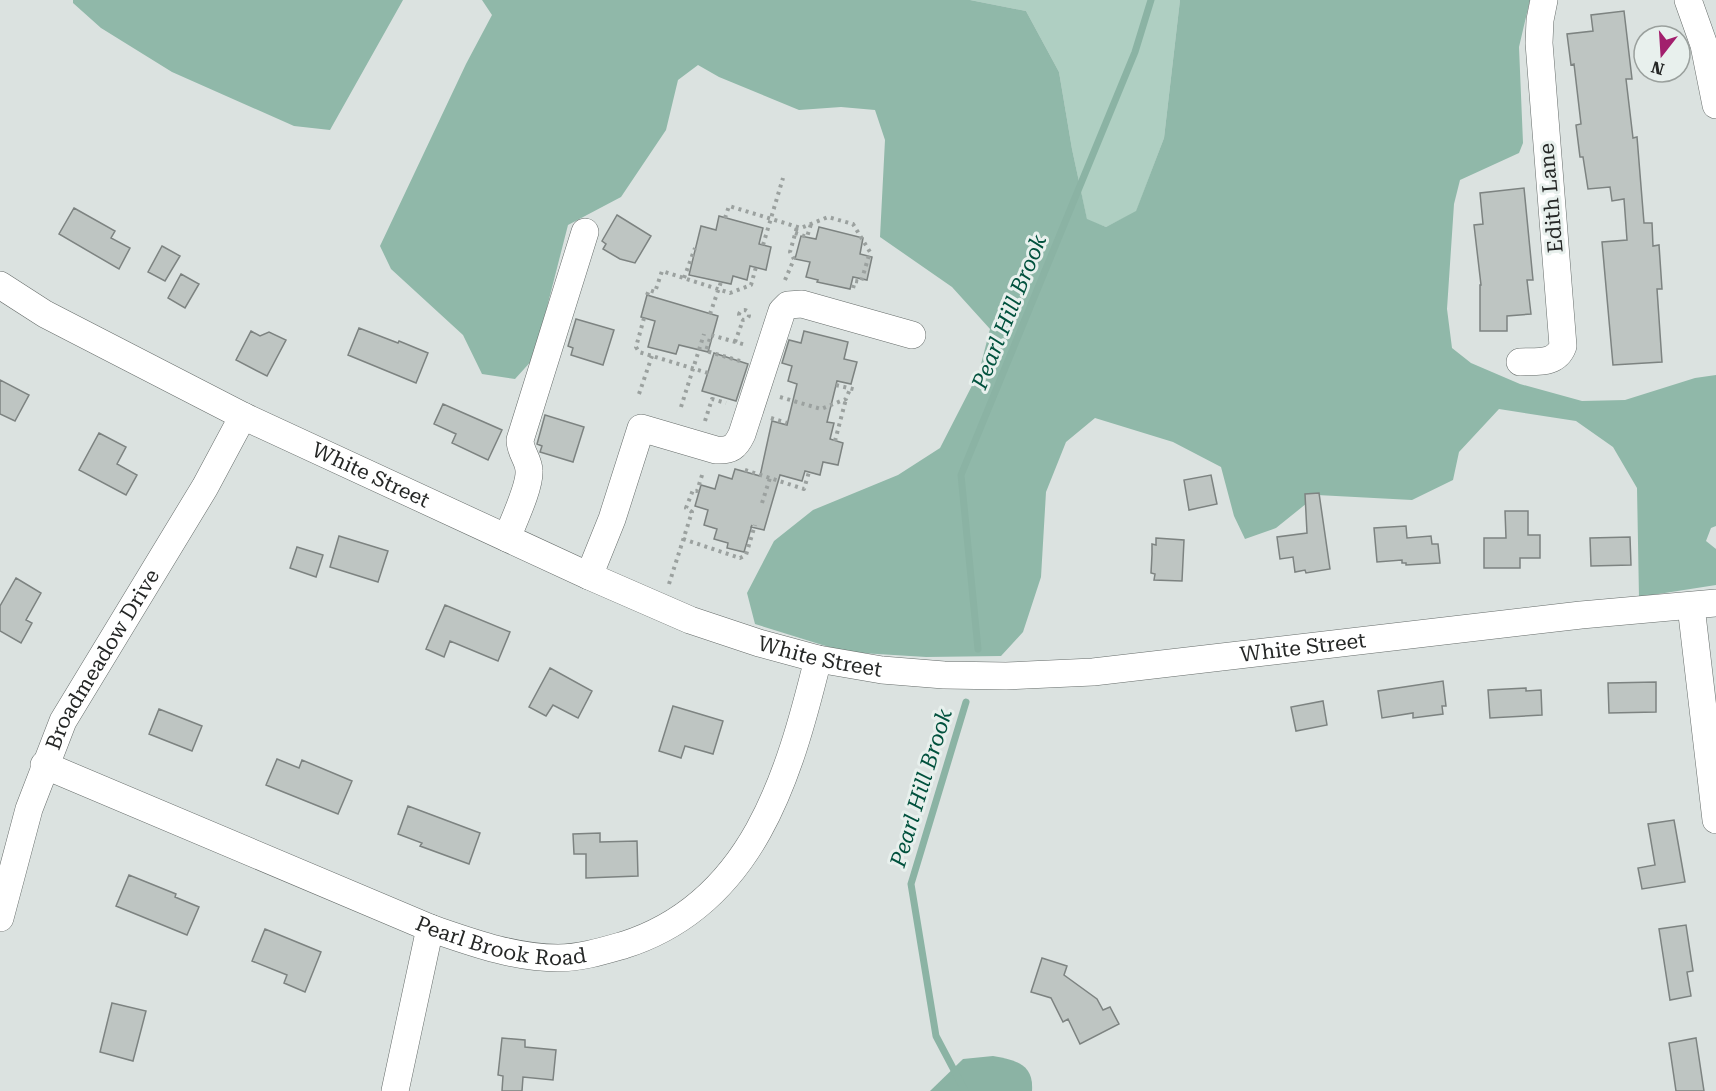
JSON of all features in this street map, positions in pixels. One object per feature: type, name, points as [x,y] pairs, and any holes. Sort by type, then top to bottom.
[{"type":"street","name":"Edith Lane","points":[[1520,362],[1551,360],[1559,355],[1563,346],[1539,43],[1540,20],[1545,0]]},
{"type":"street","points":[[1688,0],[1710,44],[1716,105]]},
{"type":"street","points":[[507,538],[529,481],[528,463],[520,446],[520,440],[585,232]]},
{"type":"street","name":"White Street","points":[[0,285],[45,314],[243,416],[589,576],[690,620],[759,643],[818,659],[882,670],[944,675],[1006,676],[1093,672],[1581,615],[1704,604]]},
{"type":"street","points":[[589,576],[612,519],[641,428],[725,451],[732,449],[742,434],[780,317],[788,305],[802,304],[912,335]]},
{"type":"street","name":"Broadmeadow Drive","points":[[0,918],[29,808],[63,721],[205,487],[243,416]]},
{"type":"street","points":[[1704,604],[1716,820]]},
{"type":"street","name":"Pearl Brook Road","points":[[44,765],[430,928],[481,945],[523,955],[558,958],[599,953],[640,940],[670,926],[709,898],[738,863],[763,823],[783,780],[799,732],[818,659]]},
{"type":"street","points":[[395,1091],[430,928]]},
{"type":"path","points":[[763,245],[783,178]]},
{"type":"path","points":[[725,218],[729,206],[801,228],[828,217],[853,224],[870,252],[861,282],[855,280],[844,316]]},
{"type":"path","points":[[795,233],[807,237],[811,224]]},
{"type":"path","points":[[785,280],[794,259],[790,252],[797,227]]},
{"type":"path","points":[[684,278],[695,248]]},
{"type":"path","points":[[647,295],[649,290],[656,292],[662,271],[730,293],[751,285],[756,267]]},
{"type":"path","points":[[710,314],[721,282]]},
{"type":"path","points":[[644,318],[636,347],[639,352],[708,373]]},
{"type":"path","points":[[735,342],[743,320]]},
{"type":"path","points":[[681,407],[704,334]]},
{"type":"path","points":[[744,362],[706,351],[711,334],[751,347]]},
{"type":"path","points":[[702,341],[708,343]]},
{"type":"path","points":[[639,394],[652,356]]},
{"type":"path","points":[[836,385],[857,390]]},
{"type":"path","points":[[835,441],[850,389]]},
{"type":"path","points":[[757,390],[820,409],[846,399]]},
{"type":"path","points":[[662,608],[692,512],[686,508],[690,493],[693,490],[697,491],[712,399],[730,405]]},
{"type":"path","points":[[738,468],[804,489],[809,472]]},
{"type":"path","points":[[762,504],[770,478]]},
{"type":"path","points":[[683,539],[740,558],[746,555],[755,525]]},
{"type":"shaded area","points":[[73,0],[403,0],[330,130],[294,126],[172,72],[101,28],[73,3]]},
{"type":"shaded area","points":[[482,0],[970,0],[1026,11],[1059,72],[1087,219],[1106,227],[1136,211],[1164,138],[1180,0],[1530,0],[1519,47],[1523,143],[1519,153],[1460,180],[1454,204],[1447,309],[1452,348],[1471,363],[1520,384],[1582,401],[1625,400],[1695,378],[1716,375],[1716,526],[1711,528],[1706,541],[1716,549],[1716,585],[1639,597],[1637,488],[1613,447],[1576,421],[1499,409],[1459,452],[1453,480],[1412,500],[1317,495],[1276,528],[1245,539],[1234,516],[1221,467],[1173,442],[1095,418],[1066,442],[1046,492],[1041,577],[1023,632],[1001,656],[926,657],[845,652],[755,624],[747,593],[774,541],[813,510],[898,475],[940,448],[979,372],[990,329],[952,287],[880,237],[885,140],[875,110],[841,107],[799,110],[719,77],[698,65],[678,80],[666,130],[621,197],[568,225],[534,358],[515,379],[482,374],[463,335],[391,269],[380,246],[466,64],[492,15]]},
{"type":"shaded area","points":[[970,0],[1180,0],[1164,138],[1136,212],[1106,227],[1087,220],[1059,72],[1026,11]]},
{"type":"shaded area","points":[[993,1056],[1009,1059],[1027,1069],[1032,1082],[1032,1091],[930,1091],[963,1059]]},
{"type":"building","points":[[1624,11],[1632,79],[1626,79],[1633,138],[1637,137],[1644,223],[1652,223],[1653,246],[1659,245],[1662,289],[1657,289],[1662,362],[1613,365],[1602,242],[1627,240],[1624,199],[1612,201],[1610,187],[1588,189],[1583,157],[1580,157],[1576,125],[1581,124],[1574,64],[1571,65],[1567,34],[1593,31],[1591,15]]},
{"type":"building","points":[[1524,188],[1533,280],[1527,280],[1531,314],[1507,316],[1507,331],[1480,331],[1481,285],[1474,225],[1483,224],[1480,193]]},
{"type":"building","points":[[74,208],[115,231],[111,238],[130,248],[119,269],[59,234]]},
{"type":"building","points":[[617,215],[651,236],[635,263],[620,259],[603,249],[606,244],[602,241]]},
{"type":"building","points":[[719,216],[763,228],[759,244],[771,247],[766,270],[750,266],[747,280],[733,276],[731,284],[689,275],[701,226],[716,230]]},
{"type":"building","points":[[819,227],[863,238],[860,254],[872,257],[867,280],[853,277],[850,289],[817,282],[818,280],[806,277],[810,262],[795,259],[801,236],[816,239]]},
{"type":"building","points":[[162,246],[180,256],[165,281],[148,272]]},
{"type":"building","points":[[181,274],[199,284],[185,308],[168,298]]},
{"type":"building","points":[[647,295],[718,316],[708,352],[679,345],[676,354],[648,347],[655,321],[641,317]]},
{"type":"building","points":[[576,319],[614,330],[603,365],[571,355],[573,348],[568,346]]},
{"type":"building","points":[[359,328],[428,353],[416,383],[348,355]]},
{"type":"building","points":[[251,331],[260,336],[269,332],[286,340],[267,376],[236,360]]},
{"type":"building","points":[[804,331],[848,342],[844,359],[857,362],[851,384],[837,381],[827,422],[834,423],[830,439],[843,443],[838,465],[823,462],[820,475],[805,471],[802,481],[780,475],[764,530],[751,527],[744,552],[727,548],[728,543],[714,539],[717,529],[704,525],[708,510],[695,506],[701,485],[715,489],[719,475],[732,479],[735,469],[760,476],[772,421],[787,425],[797,384],[788,381],[792,366],[782,363],[789,340],[801,343]]},
{"type":"building","points":[[714,353],[748,364],[736,401],[702,391]]},
{"type":"building","points":[[0,380],[29,395],[15,421],[0,414]]},
{"type":"building","points":[[443,404],[502,430],[488,460],[452,443],[456,434],[434,424]]},
{"type":"building","points":[[545,415],[584,427],[573,462],[540,452],[542,446],[537,444]]},
{"type":"building","points":[[99,433],[126,447],[117,464],[137,475],[126,495],[79,470]]},
{"type":"building","points":[[1211,475],[1217,504],[1189,510],[1184,480]]},
{"type":"building","points":[[1319,493],[1330,569],[1306,573],[1305,570],[1295,572],[1293,557],[1280,559],[1277,537],[1307,533],[1305,494]]},
{"type":"building","points":[[1505,511],[1528,511],[1528,535],[1540,535],[1540,558],[1520,558],[1520,568],[1484,568],[1484,538],[1506,538]]},
{"type":"building","points":[[1406,526],[1407,538],[1431,536],[1432,544],[1438,544],[1440,563],[1406,565],[1402,563],[1402,560],[1377,562],[1374,528]]},
{"type":"building","points":[[339,536],[388,551],[378,582],[330,567]]},
{"type":"building","points":[[1630,537],[1631,565],[1591,566],[1590,538]]},
{"type":"building","points":[[1156,538],[1184,540],[1182,581],[1154,580],[1155,574],[1151,573],[1152,544],[1156,545]]},
{"type":"building","points":[[297,547],[323,555],[316,577],[290,568]]},
{"type":"building","points":[[16,578],[41,593],[26,620],[32,623],[21,643],[0,631],[0,606]]},
{"type":"building","points":[[445,605],[510,632],[498,661],[450,641],[444,657],[426,649]]},
{"type":"building","points":[[550,668],[592,691],[578,718],[553,705],[546,716],[529,707]]},
{"type":"building","points":[[1443,681],[1446,706],[1442,706],[1443,714],[1413,718],[1413,713],[1382,718],[1378,691]]},
{"type":"building","points":[[1656,682],[1656,712],[1609,713],[1608,683]]},
{"type":"building","points":[[1526,688],[1526,691],[1541,690],[1542,715],[1490,718],[1488,690]]},
{"type":"building","points":[[1323,701],[1327,725],[1296,731],[1291,707]]},
{"type":"building","points":[[673,706],[723,721],[713,754],[685,746],[681,758],[659,751]]},
{"type":"building","points":[[159,709],[202,726],[192,751],[149,734]]},
{"type":"building","points":[[277,759],[299,768],[302,760],[352,781],[338,814],[266,785]]},
{"type":"building","points":[[408,806],[480,833],[469,864],[420,846],[422,843],[398,834]]},
{"type":"building","points":[[1674,820],[1685,882],[1642,889],[1638,868],[1655,865],[1648,824]]},
{"type":"building","points":[[600,833],[600,842],[637,841],[638,876],[586,878],[586,854],[574,854],[573,834]]},
{"type":"building","points":[[129,875],[176,894],[175,897],[199,907],[187,935],[116,906]]},
{"type":"building","points":[[1686,925],[1693,971],[1687,972],[1691,996],[1670,1000],[1659,929]]},
{"type":"building","points":[[265,929],[321,952],[305,992],[284,983],[287,975],[252,961]]},
{"type":"building","points":[[1042,958],[1067,966],[1064,975],[1097,999],[1103,1010],[1110,1007],[1119,1024],[1080,1044],[1068,1019],[1063,1022],[1051,998],[1031,992]]},
{"type":"building","points":[[112,1003],[146,1011],[133,1061],[100,1052]]},
{"type":"building","points":[[502,1038],[525,1040],[525,1047],[556,1050],[553,1080],[523,1077],[522,1091],[502,1091],[503,1076],[498,1075]]},
{"type":"building","points":[[1696,1038],[1704,1091],[1676,1091],[1669,1043]]},
{"type":"waterway","name":"Pearl Hill Brook","points":[[978,649],[961,475],[1135,52],[1151,0]]},
{"type":"waterway","name":"Pearl Hill Brook","points":[[965,1091],[936,1036],[911,884],[966,702]]}]
